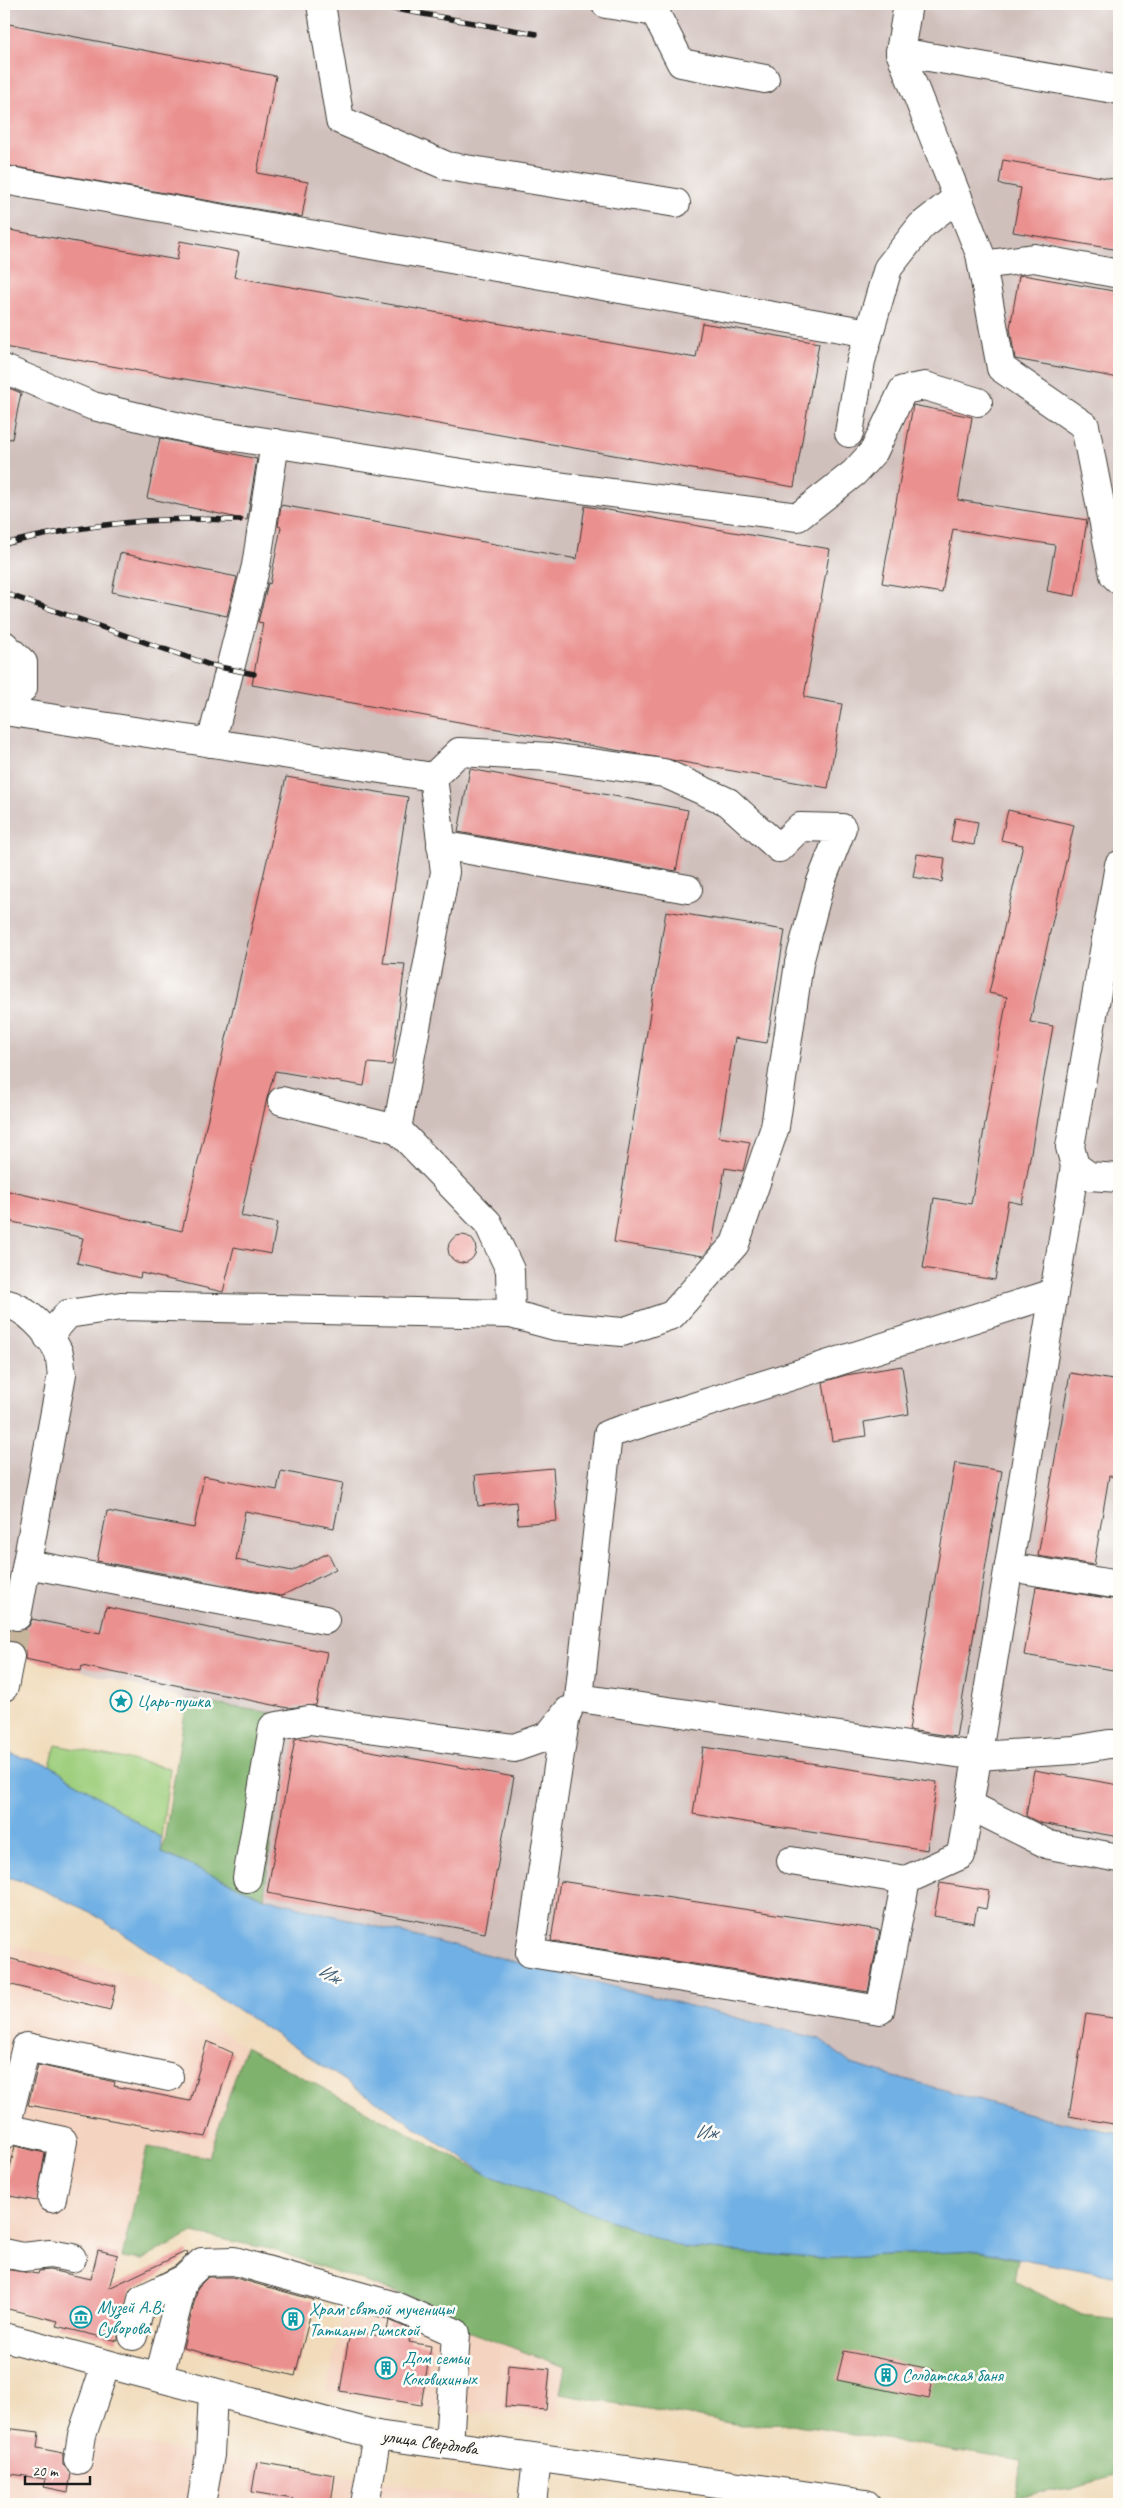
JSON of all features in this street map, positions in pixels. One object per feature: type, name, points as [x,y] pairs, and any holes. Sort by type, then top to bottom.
[{"type":"street","points":[[321,4],[340,120],[447,166],[676,203]]},
{"type":"street","points":[[606,4],[655,12],[680,63],[765,79]]},
{"type":"street","points":[[908,4],[900,52],[980,254],[1001,368],[1085,426],[1114,575],[1119,580]]},
{"type":"street","points":[[900,52],[1119,90]]},
{"type":"street","points":[[4,180],[869,333]]},
{"type":"street","points":[[849,433],[861,361],[888,268],[921,226],[958,197]]},
{"type":"street","points":[[982,265],[1034,258],[1119,274]]},
{"type":"street","points":[[4,369],[93,406],[197,431],[487,477],[798,517],[854,472],[874,451],[902,390],[925,386],[978,402]]},
{"type":"street","points":[[211,743],[256,566],[275,443]]},
{"type":"street","points":[[4,644],[23,663],[23,688],[4,704]]},
{"type":"street","points":[[4,711],[433,777]]},
{"type":"street","points":[[48,1336],[68,1314],[121,1306],[511,1314],[555,1326],[622,1332],[672,1314],[734,1244],[775,1127],[799,963],[820,884],[842,828],[800,827],[779,848],[728,802],[664,773],[550,757],[459,752],[433,777]]},
{"type":"street","points":[[397,1129],[445,872],[433,777]]},
{"type":"street","points":[[442,845],[688,890]]},
{"type":"street","points":[[791,1861],[906,1880],[961,1855],[1075,1166],[1070,1147],[1110,973],[1119,865]]},
{"type":"street","points":[[282,1101],[397,1129],[488,1223],[510,1270],[511,1314]]},
{"type":"street","points":[[1075,1166],[1089,1176],[1119,1178]]},
{"type":"street","points":[[906,1880],[880,2010],[530,1953],[572,1706],[608,1434],[1054,1293]]},
{"type":"street","points":[[4,1303],[12,1304],[28,1314],[48,1336],[58,1352],[62,1374],[17,1616]]},
{"type":"street","points":[[26,1564],[324,1620]]},
{"type":"street","points":[[1009,1567],[1119,1584]]},
{"type":"street","points":[[4,1687],[10,1656]]},
{"type":"street","points":[[572,1706],[977,1756],[1074,1750],[1119,1744]]},
{"type":"street","points":[[247,1878],[273,1727],[309,1720],[514,1748],[548,1736],[572,1706]]},
{"type":"street","points":[[969,1805],[1049,1845],[1119,1858]]},
{"type":"street","points":[[52,2198],[63,2141],[4,2132],[26,2047],[169,2077]]},
{"type":"street","points":[[4,2253],[23,2257],[50,2254],[72,2258]]},
{"type":"street","points":[[133,2336],[142,2299],[184,2279],[202,2262],[234,2261],[395,2306],[456,2333],[449,2445]]},
{"type":"street","points":[[158,2377],[184,2279]]},
{"type":"street","name":"улица Свердлова","points":[[4,2337],[377,2435],[866,2504]]},
{"type":"street","points":[[78,2460],[82,2435],[106,2364]]},
{"type":"street","points":[[201,2504],[210,2455],[213,2392]]},
{"type":"street","points":[[365,2504],[377,2435]]},
{"type":"street","points":[[532,2504],[537,2458]]},
{"type":"shaded area","points":[[4,4],[1119,4],[1119,2130],[1045,2118],[851,2064],[820,2039],[264,1898],[285,1715],[187,1700],[81,1671],[4,1655]]},
{"type":"shaded area","points":[[4,1942],[142,1978],[245,2047],[209,2157],[147,2147],[114,2286],[69,2278],[56,2326],[50,2319],[4,2308]]},
{"type":"shaded area","points":[[375,2286],[443,2309],[462,2329],[565,2367],[557,2418],[425,2410],[326,2392],[345,2306],[367,2311]]},
{"type":"shaded area","points":[[4,2423],[257,2462],[528,2504],[4,2504]]},
{"type":"green space","points":[[187,1700],[285,1715],[264,1898],[162,1853]]},
{"type":"green space","points":[[56,1745],[170,1768],[161,1838],[50,1765]]},
{"type":"green space","points":[[245,2047],[488,2175],[684,2248],[815,2258],[979,2251],[1018,2259],[1014,2281],[1082,2315],[1119,2319],[1119,2475],[1071,2488],[1016,2496],[1021,2461],[791,2424],[741,2425],[560,2394],[565,2367],[462,2329],[443,2309],[273,2250],[193,2233],[142,2260],[122,2257],[147,2147],[209,2157]]},
{"type":"water","name":"Иж","points":[[4,1752],[50,1765],[161,1838],[162,1853],[264,1898],[820,2039],[851,2064],[1045,2118],[1119,2133],[1119,2277],[979,2251],[815,2258],[684,2248],[488,2175],[90,1912],[28,1883],[4,1876]]},
{"type":"building","points":[[4,23],[276,76],[257,173],[308,182],[302,217],[4,165]]},
{"type":"building","points":[[1003,160],[1119,180],[1119,250],[1013,232],[1021,188],[999,184]]},
{"type":"building","points":[[4,229],[177,260],[180,241],[239,252],[234,277],[696,358],[702,323],[819,343],[794,487],[4,347]]},
{"type":"building","points":[[1023,275],[1119,292],[1119,378],[1015,359],[1010,328],[1019,276]]},
{"type":"building","points":[[4,386],[21,393],[12,439],[4,438]]},
{"type":"building","points":[[913,405],[972,417],[958,500],[1087,520],[1075,596],[1047,591],[1055,545],[953,529],[942,593],[882,583]]},
{"type":"building","points":[[160,438],[257,459],[247,520],[147,498]]},
{"type":"building","points":[[281,505],[577,559],[585,506],[830,549],[804,697],[842,704],[828,788],[252,685],[263,623],[258,622],[268,583],[270,584],[281,527],[278,526]]},
{"type":"building","points":[[120,553],[237,577],[227,616],[112,592]]},
{"type":"building","points":[[470,769],[688,810],[676,871],[458,832]]},
{"type":"building","points":[[286,777],[408,797],[383,963],[405,964],[392,1065],[368,1063],[364,1086],[275,1071],[267,1098],[241,1216],[277,1223],[271,1254],[234,1247],[223,1292],[141,1273],[140,1278],[77,1263],[83,1238],[4,1220],[4,1190],[182,1231]]},
{"type":"building","points":[[1008,810],[1074,825],[1030,1022],[1053,1026],[1022,1204],[1008,1201],[995,1280],[923,1268],[934,1198],[971,1204],[1007,997],[989,993],[1023,845],[1001,840]]},
{"type":"building","points":[[955,818],[978,822],[974,845],[951,841]]},
{"type":"building","points":[[917,854],[945,858],[942,882],[913,877]]},
{"type":"building","points":[[666,911],[785,930],[767,1043],[735,1038],[719,1137],[750,1142],[743,1171],[725,1168],[712,1246],[703,1256],[614,1242]]},
{"type":"building","points":[[462,1235],[472,1239],[476,1249],[472,1259],[462,1263],[452,1259],[448,1249],[452,1239]]},
{"type":"building","points":[[902,1366],[909,1414],[864,1422],[866,1436],[832,1441],[823,1382],[846,1375]]},
{"type":"building","points":[[1070,1373],[1119,1381],[1119,1477],[1109,1476],[1094,1565],[1038,1556]]},
{"type":"building","points":[[955,1463],[1002,1471],[956,1737],[909,1730]]},
{"type":"building","points":[[553,1468],[557,1521],[518,1524],[516,1502],[478,1506],[475,1475]]},
{"type":"building","points":[[281,1471],[343,1483],[334,1528],[245,1511],[236,1560],[292,1571],[328,1553],[336,1569],[281,1596],[97,1561],[107,1511],[194,1528],[204,1476],[277,1490]]},
{"type":"building","points":[[1036,1587],[1119,1600],[1119,1671],[1024,1655]]},
{"type":"building","points":[[106,1607],[327,1652],[316,1705],[288,1708],[82,1666],[81,1671],[25,1659],[25,1650],[20,1644],[12,1641],[4,1642],[4,1623],[14,1631],[22,1631],[29,1626],[32,1619],[100,1633]]},
{"type":"building","points":[[299,1738],[514,1777],[485,1933],[267,1893],[295,1739]]},
{"type":"building","points":[[703,1747],[937,1782],[927,1850],[693,1814]]},
{"type":"building","points":[[1034,1770],[1119,1785],[1119,1837],[1040,1823],[1026,1816]]},
{"type":"building","points":[[560,1881],[880,1930],[868,1992],[551,1941]]},
{"type":"building","points":[[940,1883],[989,1891],[986,1909],[977,1907],[974,1923],[934,1916]]},
{"type":"building","points":[[4,1957],[116,1986],[110,2010],[4,1983]]},
{"type":"building","points":[[1086,2014],[1119,2019],[1119,2125],[1069,2116]]},
{"type":"building","points":[[207,2041],[233,2053],[206,2137],[28,2105],[38,2065],[115,2082],[114,2086],[190,2101]]},
{"type":"building","points":[[15,2146],[45,2153],[37,2201],[4,2195]]},
{"type":"building","points":[[98,2250],[118,2255],[109,2288],[187,2251],[188,2254],[175,2266],[130,2290],[118,2332],[118,2341],[56,2326],[58,2321],[4,2308],[4,2269],[38,2274],[39,2271],[49,2270],[91,2279]]},
{"type":"building","name":"Храм святой мученицы Татианы Римской","points":[[208,2277],[232,2277],[314,2300],[295,2376],[183,2348],[198,2287]]},
{"type":"building","name":"Дом семьи Коковихиных","points":[[389,2320],[411,2330],[409,2342],[431,2346],[421,2405],[340,2391],[350,2331],[386,2337]]},
{"type":"building","name":"Солдатская баня","points":[[844,2351],[935,2370],[929,2399],[837,2380]]},
{"type":"building","points":[[508,2365],[550,2369],[546,2410],[505,2407]]},
{"type":"building","points":[[4,2428],[39,2432],[37,2448],[63,2453],[63,2465],[71,2473],[68,2492],[44,2487],[46,2479],[4,2473]]},
{"type":"building","points":[[257,2462],[335,2475],[331,2504],[293,2504],[293,2499],[252,2492]]},
{"type":"tunnel","points":[[10,1656],[17,1616]]},
{"type":"railway","points":[[367,4],[536,34]]},
{"type":"railway","points":[[4,544],[50,534],[119,523],[190,519],[240,520]]},
{"type":"railway","points":[[4,593],[210,665],[254,674]]},
{"type":"place","name":"Царь-пушка","points":[[121,1701]]},
{"type":"place","name":"Музей А.В. Суворова","points":[[81,2317]]},
{"type":"place","name":"Храм святой мученицы Татианы Римской","points":[[293,2319]]},
{"type":"place","name":"Дом семьи Коковихиных","points":[[386,2368]]},
{"type":"place","name":"Солдатская баня","points":[[886,2375]]}]
